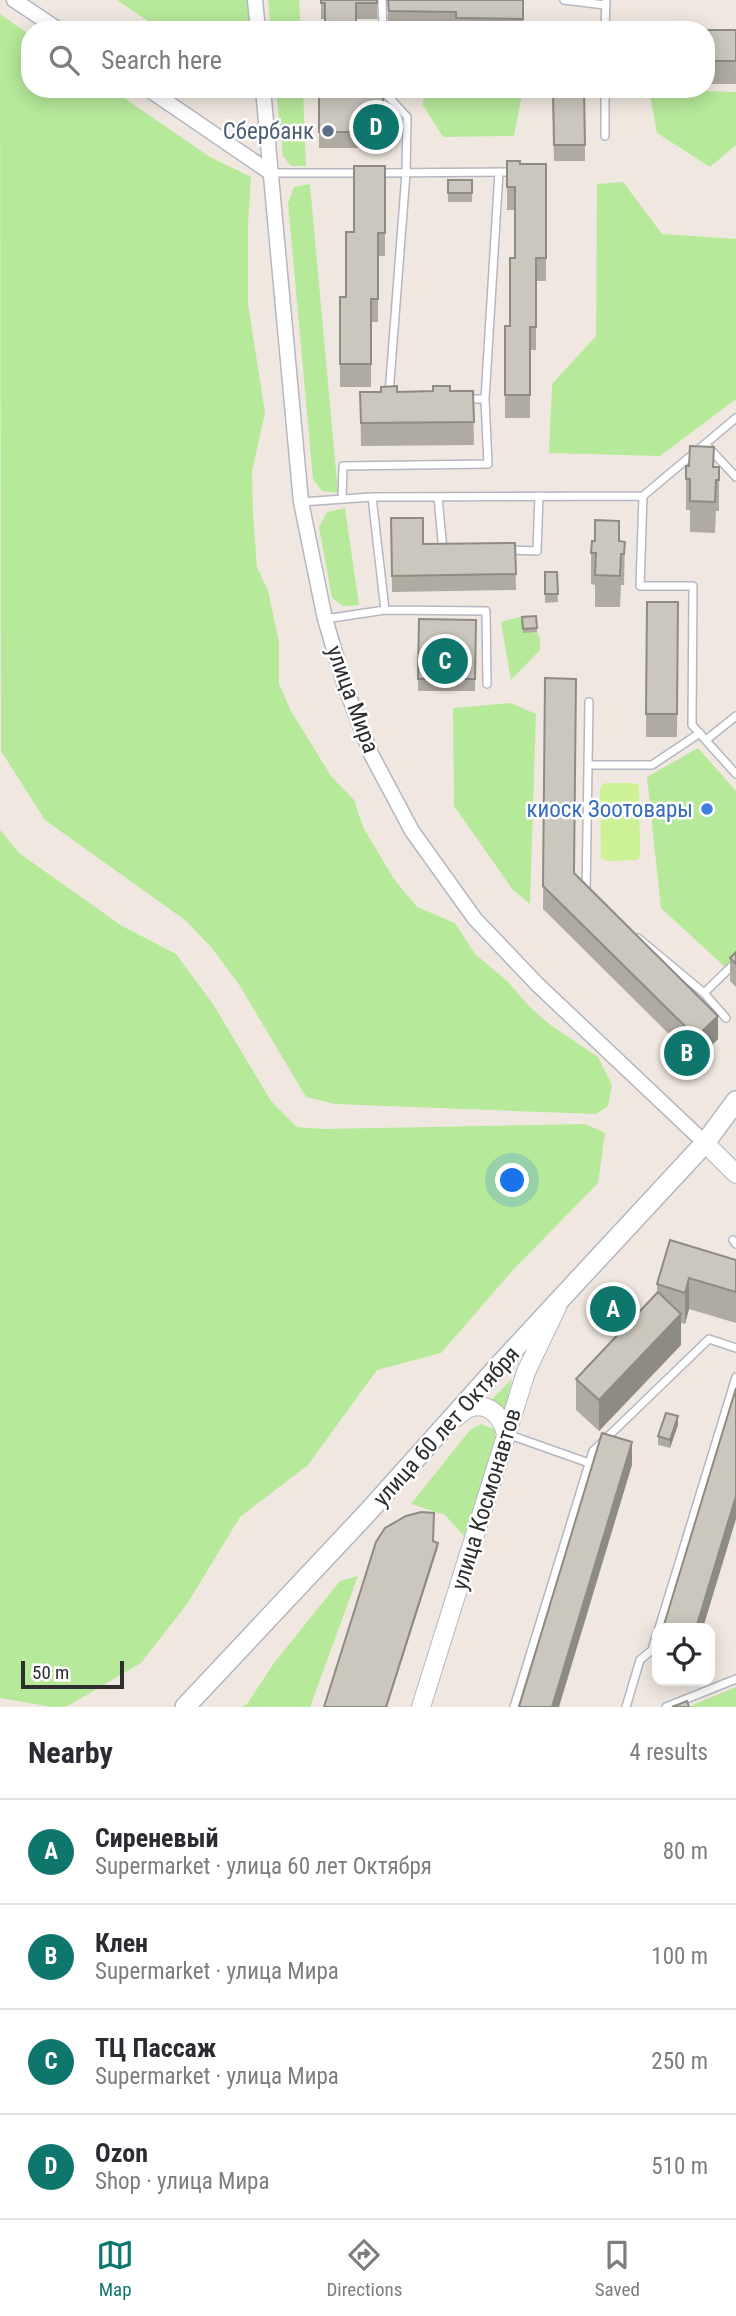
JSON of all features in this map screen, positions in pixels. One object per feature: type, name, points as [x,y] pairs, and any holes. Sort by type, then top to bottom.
[{"type":"main road","name":"улица 60 лет Октября","points":[[185,1707],[368,1513],[503,1361],[705,1143],[736,1101]]},
{"type":"main road","name":"улица 60 лет Октября","points":[[705,1143],[736,1125]]},
{"type":"street","points":[[14,0],[46,21]]},
{"type":"street","points":[[255,0],[257,21]]},
{"type":"street","points":[[161,98],[271,173]]},
{"type":"street","name":"улица Мира","points":[[264,98],[301,502],[325,619],[345,687],[371,754],[412,831],[475,919],[538,985],[736,1174]]},
{"type":"street","name":"улица Космонавтов","points":[[421,1707],[526,1372],[563,1296]]},
{"type":"street","points":[[503,1361],[514,1356],[523,1357],[526,1372]]},
{"type":"street","points":[[449,1422],[469,1408],[484,1407],[496,1412],[503,1422],[506,1434]]},
{"type":"lane","points":[[382,0],[383,21]]},
{"type":"lane","points":[[564,0],[606,3],[605,21]]},
{"type":"lane","points":[[390,98],[407,117],[406,173],[389,398],[403,398]]},
{"type":"lane","points":[[605,98],[605,136]]},
{"type":"lane","points":[[342,499],[343,466],[488,464],[485,399],[499,172]]},
{"type":"lane","points":[[271,173],[511,172]]},
{"type":"lane","points":[[458,399],[485,399]]},
{"type":"lane","points":[[301,502],[372,497],[643,496],[736,418]]},
{"type":"lane","points":[[705,444],[736,477]]},
{"type":"lane","points":[[504,550],[537,551],[539,496]]},
{"type":"lane","points":[[643,496],[640,586],[693,586],[692,725],[736,775]]},
{"type":"lane","points":[[372,497],[385,610]]},
{"type":"lane","points":[[438,497],[442,551],[455,551]]},
{"type":"lane","points":[[325,619],[385,610],[486,611],[487,684]]},
{"type":"lane","points":[[589,702],[586,894],[596,902]]},
{"type":"lane","points":[[588,765],[652,765],[736,716]]},
{"type":"lane","points":[[635,935],[704,993],[726,1018]]},
{"type":"lane","points":[[704,993],[736,962]]},
{"type":"lane","points":[[514,1707],[593,1451],[709,1339],[736,1349]]},
{"type":"lane","points":[[660,1623],[736,1377]]},
{"type":"lane","points":[[506,1434],[589,1463]]},
{"type":"lane","points":[[626,1707],[640,1660],[652,1650]]},
{"type":"lane","points":[[666,1707],[736,1679]]},
{"type":"green space","points":[[117,0],[249,0],[248,21],[148,21]]},
{"type":"green space","points":[[268,0],[299,0],[300,21],[270,21]]},
{"type":"green space","points":[[0,14],[21,29],[21,98],[124,98],[210,157],[251,177],[248,304],[265,413],[252,471],[253,515],[257,567],[268,591],[279,642],[279,684],[291,711],[331,776],[354,800],[364,829],[394,879],[417,907],[455,923],[475,954],[508,982],[549,1024],[598,1057],[612,1085],[608,1106],[596,1114],[335,1104],[306,1097],[240,986],[211,947],[185,920],[45,820],[1,751]]},
{"type":"green space","points":[[715,91],[736,92],[736,145],[710,167],[657,133],[651,98],[715,98]]},
{"type":"green space","points":[[277,98],[303,98],[306,166],[291,166],[283,156]]},
{"type":"green space","points":[[423,98],[521,98],[514,136],[443,137],[423,105]]},
{"type":"green space","points":[[623,182],[662,234],[736,239],[736,399],[660,456],[549,453],[552,384],[596,336],[597,184]]},
{"type":"green space","points":[[310,184],[338,493],[322,491],[313,479],[288,203],[294,187]]},
{"type":"green space","points":[[345,508],[359,605],[343,606],[332,598],[319,527],[327,512]]},
{"type":"green space","points":[[527,615],[540,638],[540,650],[511,680],[501,622]]},
{"type":"green space","points":[[511,703],[536,714],[530,904],[513,890],[454,806],[453,708]]},
{"type":"green space","points":[[698,748],[736,791],[736,958],[726,968],[661,908],[647,777]]},
{"type":"green space","points":[[607,783],[639,785],[640,856],[637,860],[608,861],[601,858],[600,789]]},
{"type":"green space","points":[[0,830],[19,853],[122,926],[176,954],[213,1004],[271,1101],[297,1127],[322,1129],[585,1124],[605,1133],[598,1183],[514,1269],[441,1353],[377,1370],[308,1465],[240,1517],[187,1604],[141,1663],[66,1707],[0,1698]]},
{"type":"green space","points":[[512,1379],[505,1410],[490,1401]]},
{"type":"green space","points":[[481,1424],[494,1429],[496,1439],[464,1536],[445,1515],[411,1504],[470,1430]]},
{"type":"green space","points":[[358,1576],[310,1707],[242,1707],[247,1704],[274,1663],[340,1581]]},
{"type":"green space","points":[[736,1687],[736,1707],[688,1707]]},
{"type":"building","points":[[321,0],[377,0],[377,3],[356,3],[356,21],[325,21],[325,3],[321,3]]},
{"type":"building","points":[[388,0],[523,0],[523,19],[456,18],[456,12],[389,11]]},
{"type":"building","points":[[715,30],[736,30],[736,61],[715,61]]},
{"type":"building","points":[[319,98],[383,98],[383,124],[359,124],[359,132],[319,132]]},
{"type":"building","points":[[553,98],[584,98],[585,145],[554,145]]},
{"type":"building","points":[[507,161],[546,164],[546,258],[536,258],[536,327],[530,327],[530,395],[505,395],[505,326],[510,326],[510,258],[515,258],[515,187],[507,187]]},
{"type":"building","points":[[354,166],[385,166],[385,233],[378,233],[378,299],[371,299],[371,364],[340,364],[340,297],[346,297],[346,232],[354,232]]},
{"type":"building","points":[[448,180],[472,180],[472,193],[448,193]]},
{"type":"building","points":[[397,386],[397,392],[433,391],[433,386],[450,386],[450,391],[473,391],[474,422],[361,423],[360,392],[381,392],[381,387]]},
{"type":"building","points":[[690,446],[714,447],[713,467],[719,467],[715,502],[690,501],[690,479],[686,479],[686,466],[689,466]]},
{"type":"building","points":[[391,518],[423,518],[423,544],[515,543],[516,574],[392,576]]},
{"type":"building","points":[[595,520],[619,521],[619,541],[625,542],[624,554],[621,554],[620,576],[595,575],[596,553],[591,553],[592,541],[595,541]]},
{"type":"building","points":[[545,572],[557,572],[558,594],[545,594]]},
{"type":"building","points":[[647,602],[678,602],[677,714],[646,714]]},
{"type":"building","points":[[536,616],[537,628],[523,629],[522,617]]},
{"type":"building","points":[[419,619],[476,620],[475,679],[418,679]]},
{"type":"building","points":[[545,678],[576,679],[574,873],[718,1016],[696,1037],[543,886]]},
{"type":"building","points":[[736,952],[736,964],[730,958]]},
{"type":"building","points":[[670,1240],[736,1260],[736,1292],[689,1278],[685,1293],[657,1284]]},
{"type":"building","points":[[616,1285],[630,1299],[609,1321],[595,1306]]},
{"type":"building","points":[[658,1292],[681,1314],[599,1400],[576,1379]]},
{"type":"building","points":[[736,1388],[736,1496],[698,1623],[665,1623]]},
{"type":"building","points":[[666,1413],[678,1416],[670,1440],[658,1436]]},
{"type":"building","points":[[602,1433],[632,1442],[552,1707],[519,1707]]},
{"type":"building","points":[[421,1512],[434,1513],[433,1541],[438,1543],[386,1707],[324,1707],[376,1542],[385,1528],[406,1516]]},
{"type":"building","points":[[687,1701],[689,1707],[672,1707]]},
{"type":"place","name":"Ozon","points":[[376,127]]},
{"type":"place","name":"Сбербанк","points":[[328,131]]},
{"type":"place","name":"ТЦ Пассаж","points":[[445,661]]},
{"type":"place","name":"киоск Зоотовары","points":[[707,809]]},
{"type":"place","name":"Клен","points":[[687,1053]]},
{"type":"place","name":"Сиреневый","points":[[613,1309]]}]
